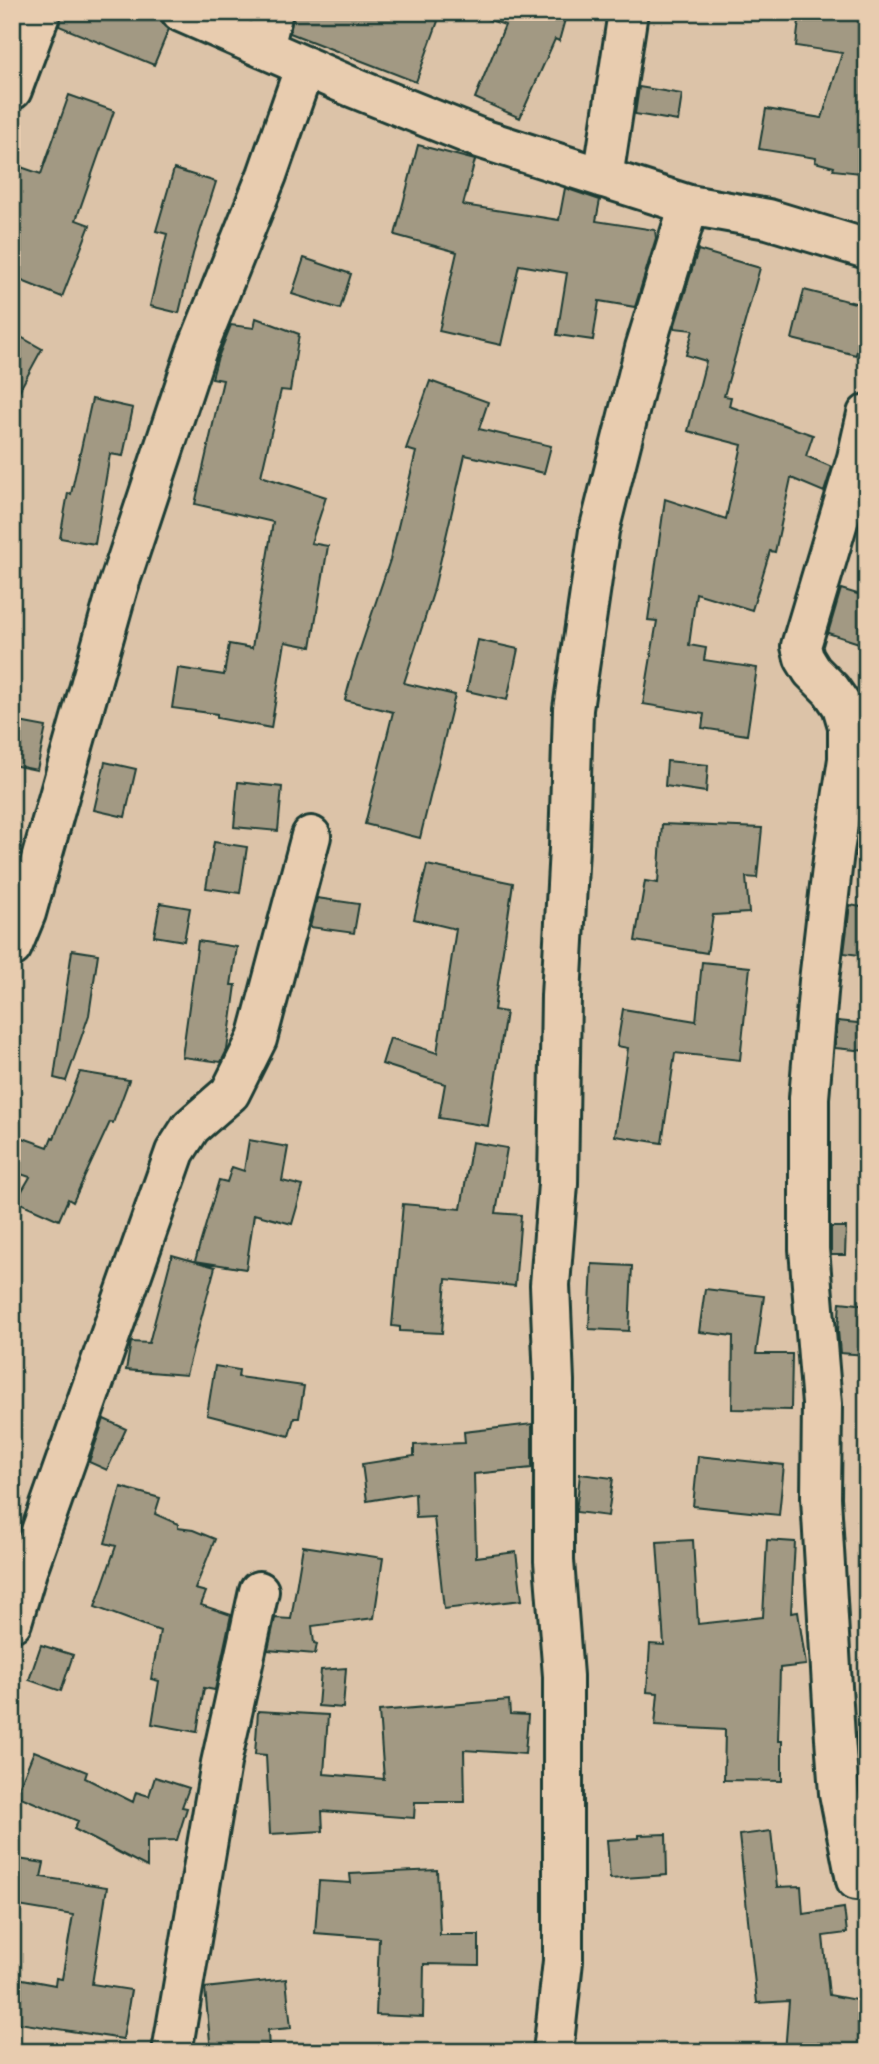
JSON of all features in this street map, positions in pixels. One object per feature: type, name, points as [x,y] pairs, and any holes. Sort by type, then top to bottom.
[{"type":"street","points":[[12,90],[41,12]]},
{"type":"street","points":[[181,12],[268,30],[306,66],[478,138],[689,205],[768,219],[867,249]]},
{"type":"street","points":[[603,178],[628,12]]},
{"type":"street","points":[[12,947],[26,913],[118,587],[196,352],[267,175],[306,66]]},
{"type":"street","points":[[554,2052],[563,1961],[563,1676],[554,1562],[554,1381],[550,1285],[558,1184],[561,996],[573,709],[599,531],[645,348],[689,205]]},
{"type":"street","points":[[856,1880],[839,1793],[821,1499],[822,1404],[809,1249],[809,1098],[819,981],[848,759],[848,726],[842,706],[812,671],[801,646],[857,458],[867,414]]},
{"type":"street","points":[[12,1622],[27,1571],[175,1152],[191,1127],[230,1093],[257,1039],[311,836]]},
{"type":"street","points":[[172,2052],[221,1763],[259,1591]]},
{"type":"building","points":[[62,12],[159,12],[163,24],[169,29],[154,65],[59,26]]},
{"type":"building","points":[[294,12],[415,12],[438,21],[416,82],[290,33]]},
{"type":"building","points":[[488,12],[567,12],[559,41],[555,39],[520,118],[475,98],[505,25],[487,19]]},
{"type":"building","points":[[800,12],[867,12],[867,131],[860,173],[833,170],[834,167],[815,162],[816,158],[759,149],[766,109],[822,118],[842,53],[796,46]]},
{"type":"building","points":[[639,87],[682,94],[678,121],[635,114]]},
{"type":"building","points":[[69,95],[114,111],[76,220],[90,225],[62,297],[12,277],[12,164],[41,174]]},
{"type":"building","points":[[418,145],[475,160],[463,205],[559,220],[565,188],[600,200],[596,221],[655,230],[656,238],[635,307],[599,301],[593,340],[557,335],[567,273],[519,265],[501,345],[439,331],[457,252],[395,235]]},
{"type":"building","points":[[174,169],[216,182],[193,254],[179,313],[150,306],[167,234],[156,231]]},
{"type":"building","points":[[698,250],[760,268],[724,396],[731,397],[729,406],[813,435],[806,456],[832,467],[824,492],[791,478],[775,552],[770,551],[752,610],[696,593],[689,645],[706,648],[704,660],[757,668],[747,735],[702,728],[704,714],[643,704],[657,621],[648,620],[665,499],[726,519],[742,445],[688,431],[706,361],[686,355],[693,330],[674,328]]},
{"type":"building","points":[[304,258],[351,274],[340,309],[292,294]]},
{"type":"building","points":[[804,290],[867,306],[856,355],[792,339]]},
{"type":"building","points":[[256,318],[299,334],[290,391],[281,390],[261,476],[326,497],[311,543],[328,546],[311,647],[285,642],[271,728],[217,718],[217,714],[172,708],[178,668],[224,675],[229,644],[252,648],[273,522],[195,504],[223,380],[212,378],[217,360],[231,325],[254,328]]},
{"type":"building","points":[[12,332],[42,349],[12,404]]},
{"type":"building","points":[[430,381],[488,402],[479,429],[551,446],[544,473],[465,455],[433,593],[404,683],[455,695],[420,838],[365,824],[393,712],[345,700],[390,560],[416,452],[406,449]]},
{"type":"building","points":[[92,399],[133,408],[123,456],[110,454],[95,544],[60,538],[68,493],[71,494]]},
{"type":"building","points":[[841,589],[867,597],[867,627],[862,644],[828,633]]},
{"type":"building","points":[[478,640],[518,649],[507,700],[467,691]]},
{"type":"building","points":[[19,722],[46,727],[37,770],[12,765]]},
{"type":"building","points":[[667,761],[708,765],[706,792],[665,786]]},
{"type":"building","points":[[105,762],[136,769],[125,817],[94,810]]},
{"type":"building","points":[[238,782],[282,787],[278,831],[234,827]]},
{"type":"building","points":[[662,824],[762,828],[757,878],[746,877],[749,913],[713,915],[707,953],[635,941],[645,881],[658,883]]},
{"type":"building","points":[[214,842],[247,847],[240,893],[206,888]]},
{"type":"building","points":[[427,865],[513,883],[494,1010],[506,1012],[488,1126],[439,1118],[445,1084],[382,1064],[390,1038],[437,1053],[456,929],[414,919]]},
{"type":"building","points":[[317,898],[359,904],[354,933],[310,927]]},
{"type":"building","points":[[160,903],[190,908],[184,941],[154,936]]},
{"type":"building","points":[[850,905],[867,908],[867,956],[844,953]]},
{"type":"building","points":[[198,941],[237,947],[231,985],[236,985],[227,1050],[221,1062],[182,1057]]},
{"type":"building","points":[[72,950],[98,954],[89,1015],[66,1081],[54,1078]]},
{"type":"building","points":[[702,962],[750,967],[740,1060],[675,1053],[662,1143],[615,1136],[628,1048],[617,1046],[623,1009],[696,1021]]},
{"type":"building","points":[[838,1021],[867,1024],[867,1051],[835,1048]]},
{"type":"building","points":[[80,1072],[129,1080],[113,1123],[110,1122],[73,1202],[68,1199],[59,1220],[16,1201],[30,1177],[12,1171],[12,1134],[48,1147]]},
{"type":"building","points":[[249,1140],[288,1147],[282,1181],[303,1186],[292,1224],[254,1214],[246,1269],[195,1261],[219,1180],[227,1182],[232,1167],[244,1171]]},
{"type":"building","points":[[472,1142],[507,1148],[496,1213],[521,1215],[515,1286],[446,1279],[442,1333],[400,1331],[400,1327],[392,1326],[403,1204],[461,1209]]},
{"type":"building","points":[[831,1227],[846,1227],[845,1255],[831,1255]]},
{"type":"building","points":[[172,1255],[215,1267],[186,1375],[126,1370],[131,1342],[149,1343]]},
{"type":"building","points":[[592,1264],[632,1266],[629,1331],[589,1329]]},
{"type":"building","points":[[705,1289],[764,1296],[756,1354],[792,1354],[791,1410],[732,1409],[733,1336],[699,1332]]},
{"type":"building","points":[[840,1302],[867,1305],[867,1355],[840,1353]]},
{"type":"building","points":[[215,1366],[239,1370],[238,1377],[304,1386],[299,1418],[294,1418],[289,1436],[207,1415]]},
{"type":"building","points":[[104,1419],[126,1429],[107,1470],[89,1462]]},
{"type":"building","points":[[532,1424],[532,1468],[474,1474],[476,1557],[516,1552],[522,1600],[444,1609],[434,1517],[416,1518],[415,1493],[367,1501],[362,1464],[414,1456],[414,1445],[465,1443],[464,1432]]},
{"type":"building","points":[[698,1456],[784,1465],[779,1515],[693,1506]]},
{"type":"building","points":[[580,1474],[613,1478],[608,1516],[576,1512]]},
{"type":"building","points":[[121,1487],[160,1498],[155,1514],[178,1524],[178,1528],[193,1530],[215,1539],[195,1589],[206,1592],[201,1605],[231,1615],[215,1690],[204,1688],[197,1732],[152,1724],[159,1681],[151,1679],[160,1631],[95,1607],[116,1546],[105,1543]]},
{"type":"building","points":[[693,1540],[698,1624],[763,1617],[767,1540],[795,1542],[791,1613],[798,1612],[806,1665],[780,1668],[778,1741],[782,1741],[782,1781],[724,1780],[725,1730],[655,1726],[658,1693],[647,1692],[650,1644],[664,1645],[657,1542]]},
{"type":"building","points":[[303,1546],[383,1558],[374,1618],[312,1626],[314,1643],[317,1644],[315,1654],[268,1650],[275,1618],[291,1619]]},
{"type":"building","points":[[41,1645],[73,1655],[61,1691],[29,1680]]},
{"type":"building","points":[[346,1668],[343,1708],[318,1706],[321,1670]]},
{"type":"building","points":[[509,1700],[510,1714],[528,1715],[525,1754],[464,1750],[465,1802],[415,1802],[414,1818],[322,1811],[323,1831],[270,1834],[266,1755],[255,1754],[258,1711],[328,1715],[324,1774],[384,1779],[379,1711]]},
{"type":"building","points":[[34,1751],[87,1772],[85,1778],[133,1802],[136,1792],[149,1796],[155,1777],[189,1788],[182,1807],[187,1808],[177,1840],[147,1841],[147,1867],[74,1829],[78,1821],[16,1795]]},
{"type":"building","points":[[771,1831],[777,1887],[801,1886],[803,1914],[844,1908],[847,1933],[823,1936],[829,1995],[867,2002],[867,2052],[785,2052],[789,2001],[757,2003],[739,1835]]},
{"type":"building","points":[[666,1834],[667,1875],[610,1879],[607,1840]]},
{"type":"building","points":[[12,1858],[44,1863],[41,1877],[107,1887],[92,1984],[131,1990],[123,2039],[12,2022],[12,1977],[55,1985],[56,1978],[62,1979],[73,1915],[12,1905]]},
{"type":"building","points":[[437,1870],[440,1935],[479,1935],[479,1965],[424,1964],[423,2017],[376,2015],[379,1938],[315,1933],[319,1881],[351,1883],[350,1874]]},
{"type":"building","points":[[286,1979],[291,2028],[268,2030],[269,2052],[211,2052],[205,1988]]}]
